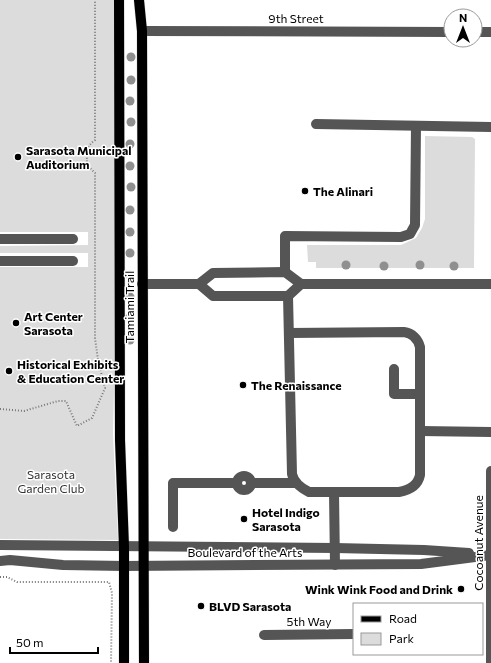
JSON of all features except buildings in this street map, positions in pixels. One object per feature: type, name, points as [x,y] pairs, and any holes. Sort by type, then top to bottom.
[{"type":"main road","name":"Tamiami Trail","points":[[119,0],[120,440],[124,547],[124,663]]},
{"type":"main road","name":"Tamiami Trail","points":[[139,0],[142,31],[144,663]]},
{"type":"street","name":"9th Street","points":[[142,31],[443,32]]},
{"type":"street","points":[[316,124],[491,127]]},
{"type":"street","points":[[285,272],[285,236],[400,237],[410,234],[415,225],[416,126]]},
{"type":"street","points":[[0,239],[73,239]]},
{"type":"street","points":[[0,261],[73,261]]},
{"type":"street","points":[[142,284],[200,284],[213,273],[285,272],[301,284],[491,284]]},
{"type":"street","points":[[200,284],[213,296],[288,296],[301,284]]},
{"type":"street","points":[[288,296],[292,474],[296,483],[309,492],[400,492],[412,488],[419,479],[420,475],[419,345],[417,340],[408,333],[404,332],[289,332]]},
{"type":"street","points":[[394,369],[394,394],[420,394]]},
{"type":"street","points":[[420,431],[491,432]]},
{"type":"street","name":"Cocoanut Avenue","points":[[491,471],[491,663]]},
{"type":"street","points":[[173,527],[173,483],[236,483],[238,488],[242,490],[250,488],[251,483],[296,483]]},
{"type":"street","points":[[334,492],[336,564]]},
{"type":"street","name":"Boulevard of the Arts","points":[[0,546],[335,548],[424,550],[491,555]]},
{"type":"street","name":"Boulevard of the Arts","points":[[0,561],[10,560],[63,565],[124,566],[421,564],[491,555]]},
{"type":"street","name":"5th Way","points":[[264,635],[353,634]]},
{"type":"path","points":[[0,409],[24,411],[58,401],[66,401],[76,426],[92,418],[105,388],[98,360],[95,338],[95,173],[87,165],[88,145],[95,140],[95,0]]},
{"type":"path","points":[[0,578],[7,577],[16,582],[109,582],[112,593],[111,663]]},
{"type":"green space","name":"Sarasota Garden Club","points":[[0,0],[117,0],[118,208],[113,434],[118,540],[0,539],[0,267],[88,267],[88,253],[0,253],[0,246],[88,245],[88,232],[0,232]]},
{"type":"green space","points":[[425,136],[472,137],[475,139],[474,268],[316,268],[316,262],[308,262],[307,245],[401,245],[416,238],[425,219]]},
{"type":"place","name":"Sarasota Municipal Auditorium","points":[[18,157]]},
{"type":"place","name":"The Alinari","points":[[305,191]]},
{"type":"place","name":"Art Center Sarasota","points":[[16,323]]},
{"type":"place","name":"Historical Exhibits & Education Center","points":[[9,371]]},
{"type":"place","name":"The Renaissance","points":[[243,385]]},
{"type":"place","name":"Hotel Indigo Sarasota","points":[[244,519]]},
{"type":"place","name":"Wink Wink Food and Drink","points":[[461,589]]},
{"type":"place","name":"BLVD Sarasota","points":[[201,606]]}]
